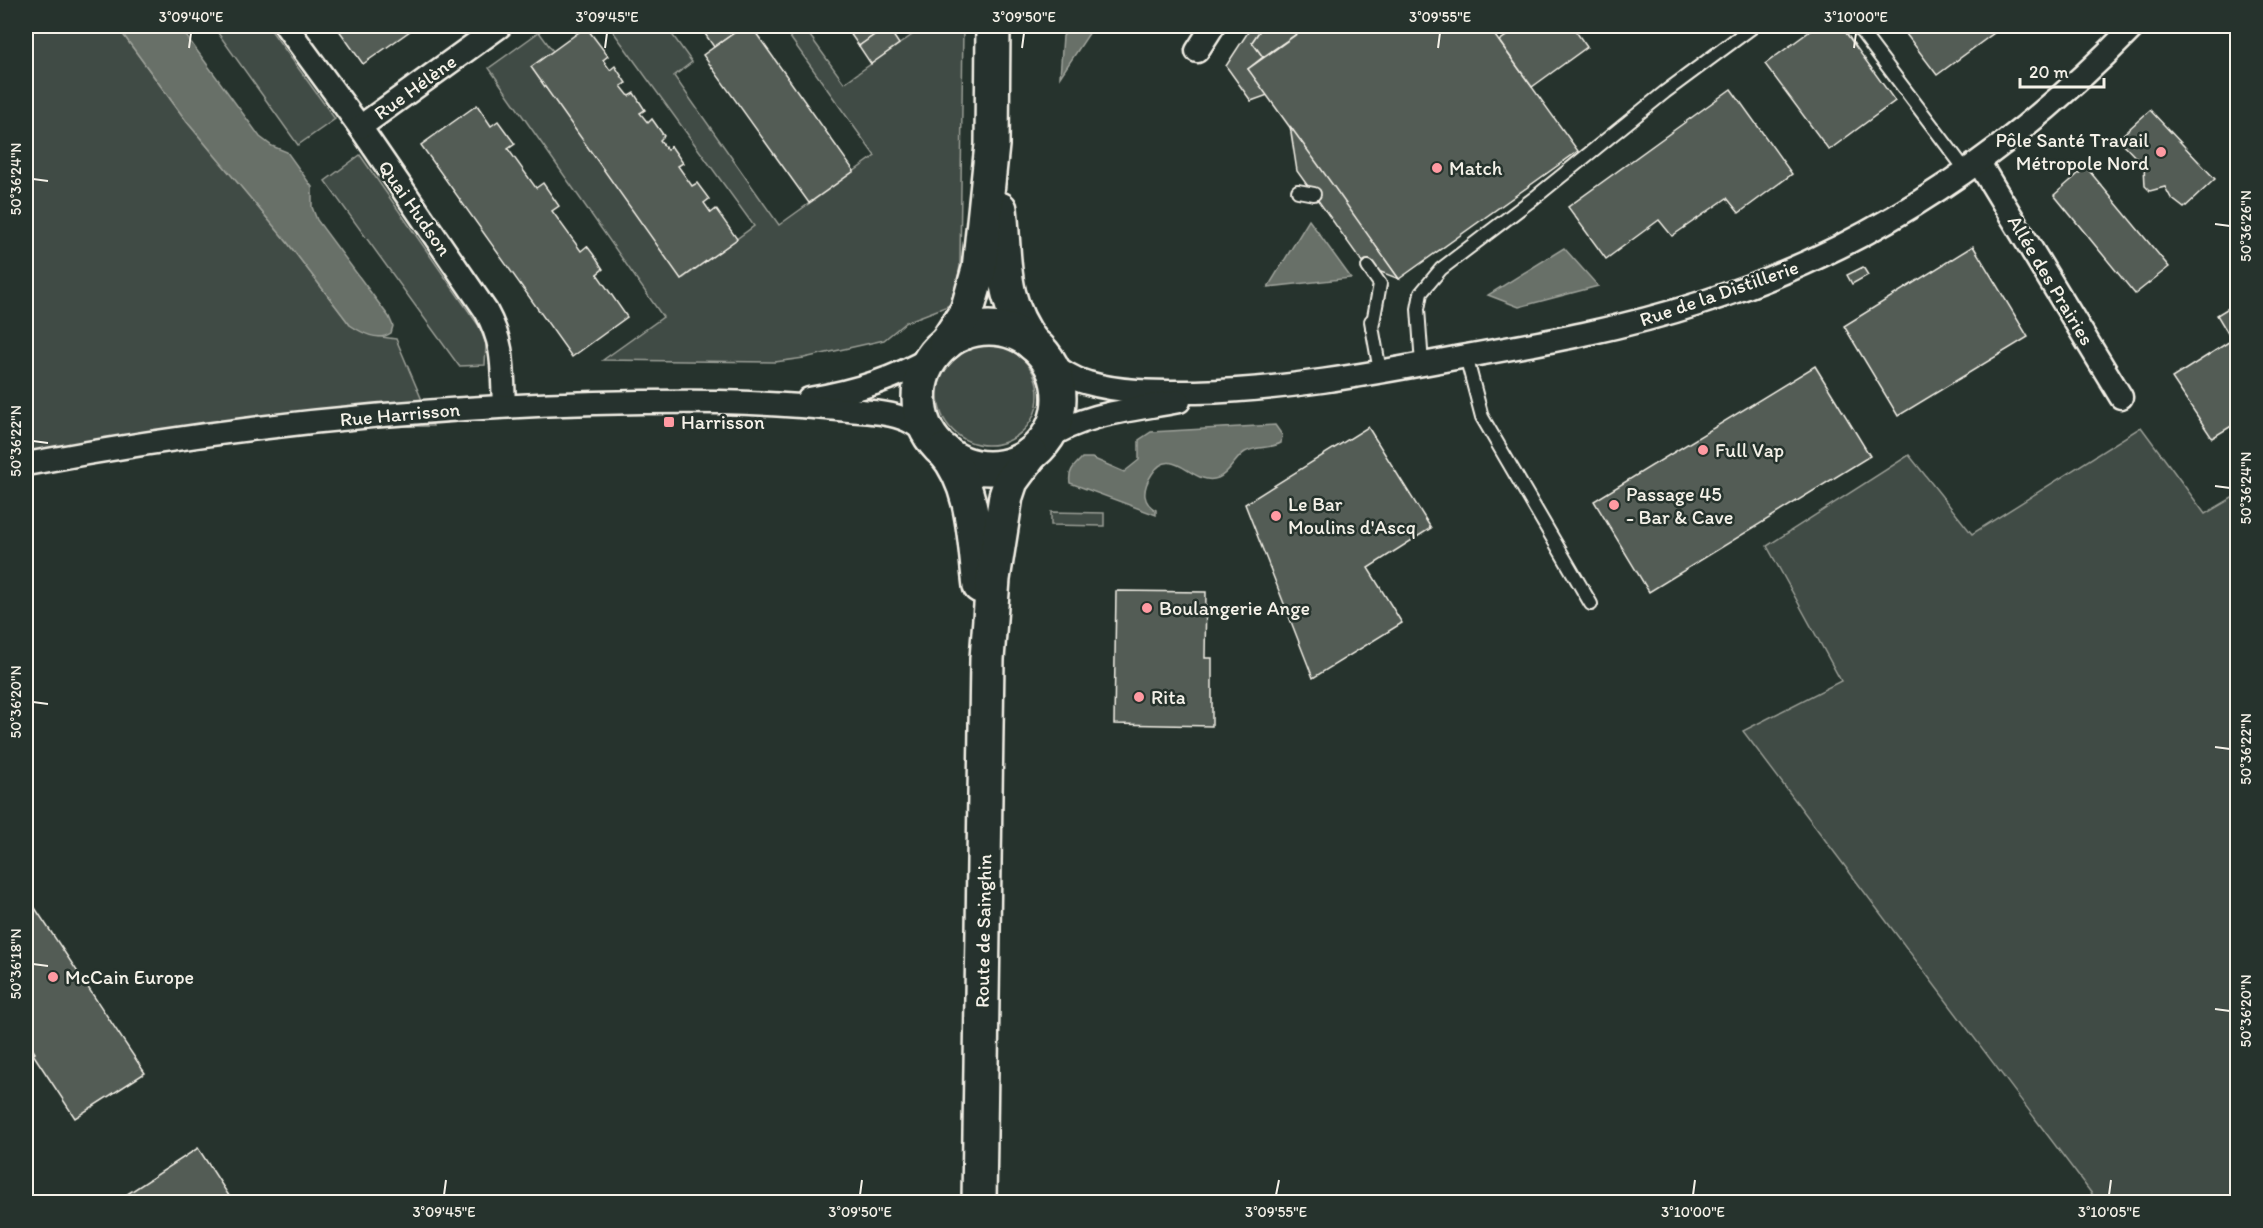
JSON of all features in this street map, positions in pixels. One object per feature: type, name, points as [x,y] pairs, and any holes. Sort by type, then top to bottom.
[{"type":"street","name":"Quai Hudson","points":[[286,26],[360,127],[486,311],[496,329],[501,346],[504,406]]},
{"type":"street","name":"Rue Hélène","points":[[360,127],[500,26]]},
{"type":"street","points":[[992,145],[1008,295],[1020,327],[1040,352],[1056,379],[1059,400],[1055,420],[1038,446],[1003,467],[982,468],[962,462],[937,444],[921,417],[919,396],[922,376],[967,311],[979,269],[992,145],[993,26]]},
{"type":"street","points":[[1197,51],[1213,26]]},
{"type":"street","name":"Rue de la Distillerie","points":[[1040,352],[1076,379],[1098,386],[1159,392],[1230,391],[1285,387],[1617,328],[1733,292],[1839,247],[1882,224],[1973,168],[2072,87],[2134,26]]},
{"type":"street","name":"Allée des Prairies","points":[[1973,168],[2121,398]]},
{"type":"street","points":[[939,350],[964,332],[985,328],[1016,333],[1040,352]]},
{"type":"street","name":"Rue Harrisson","points":[[777,403],[855,390],[891,378],[939,350]]},
{"type":"street","name":"Rue de la Distillerie","points":[[1038,446],[1070,424],[1088,418],[1230,391]]},
{"type":"street","name":"Rue Harrisson","points":[[26,464],[105,449],[243,429],[400,413],[504,406],[639,402],[777,403],[888,414],[909,421],[937,444]]},
{"type":"street","name":"Route de Sainghin","points":[[937,444],[955,464],[967,494],[987,659]]},
{"type":"street","name":"Route de Sainghin","points":[[979,1203],[987,659],[993,579],[1006,496],[1011,481],[1038,446]]},
{"type":"lane","points":[[1422,364],[1418,309],[1421,293],[1441,269],[1538,195],[1665,92],[1754,26]]},
{"type":"lane","points":[[1857,26],[1973,168]]},
{"type":"lane","points":[[1298,191],[1314,194]]},
{"type":"lane","points":[[1368,267],[1380,284],[1372,328]]},
{"type":"lane","points":[[1370,314],[1380,371]]},
{"type":"lane","points":[[1466,356],[1482,417],[1591,604]]},
{"type":"shaded area","points":[[26,26],[117,26],[187,122],[287,242],[350,325],[372,335],[396,339],[433,426],[196,427],[26,454]]},
{"type":"shaded area","points":[[117,26],[179,26],[260,137],[272,146],[287,152],[312,187],[312,207],[317,220],[389,317],[393,326],[391,333],[375,337],[350,325],[287,242],[187,122]]},
{"type":"shaded area","points":[[213,26],[268,26],[335,119],[298,145]]},
{"type":"shaded area","points":[[609,26],[666,26],[692,62],[674,76],[779,225],[875,156],[782,26],[803,26],[844,83],[925,26],[963,26],[960,266],[953,304],[906,322],[884,340],[804,358],[775,362],[603,360],[663,317],[489,68],[539,32],[553,51],[531,67],[682,279],[754,226]]},
{"type":"shaded area","points":[[1071,26],[1094,26],[1060,77],[1063,36]]},
{"type":"shaded area","points":[[360,155],[479,326],[486,344],[485,365],[459,366],[325,181]]},
{"type":"shaded area","points":[[1309,220],[1351,278],[1268,287]]},
{"type":"shaded area","points":[[1564,248],[1598,286],[1519,307],[1488,295]]},
{"type":"shaded area","points":[[988,345],[1007,349],[1023,360],[1034,376],[1038,395],[1034,414],[1023,430],[1007,441],[988,445],[969,441],[953,430],[942,414],[938,395],[942,376],[953,360],[969,349]]},
{"type":"shaded area","points":[[1275,425],[1282,435],[1281,443],[1245,452],[1226,473],[1218,478],[1200,477],[1176,464],[1160,465],[1149,479],[1145,493],[1147,502],[1156,510],[1156,515],[1070,483],[1071,472],[1082,458],[1092,458],[1124,472],[1139,460],[1139,440],[1151,432]]},
{"type":"shaded area","points":[[2141,427],[2205,514],[2237,495],[2237,1202],[2098,1202],[1743,731],[1841,681],[1767,546],[1909,455],[1972,534]]},
{"type":"shaded area","points":[[1051,512],[1104,513],[1104,526],[1051,525]]},
{"type":"building","points":[[336,26],[417,26],[363,64]]},
{"type":"building","points":[[704,26],[744,26],[714,47],[701,28]]},
{"type":"building","points":[[744,26],[751,26],[854,171],[809,203],[703,55]]},
{"type":"building","points":[[851,26],[887,26],[859,46],[847,29]]},
{"type":"building","points":[[887,26],[899,44],[871,64],[859,46]]},
{"type":"building","points":[[1252,26],[1263,26],[1252,42],[1263,57],[1248,69],[1268,95],[1251,101],[1226,66]]},
{"type":"building","points":[[1263,26],[1308,26],[1263,57],[1252,42]]},
{"type":"building","name":"Match","points":[[1308,26],[1488,26],[1578,151],[1399,279],[1248,69]]},
{"type":"building","points":[[1512,26],[1572,26],[1587,47],[1532,87],[1499,41],[1515,30]]},
{"type":"building","points":[[1817,26],[1841,26],[1895,101],[1829,150],[1765,64]]},
{"type":"building","points":[[1900,26],[1995,26],[1998,30],[1937,75]]},
{"type":"building","points":[[586,27],[608,56],[603,60],[610,70],[615,66],[626,83],[621,86],[629,96],[634,93],[645,110],[640,113],[648,123],[652,119],[664,136],[660,140],[667,150],[671,146],[683,163],[678,166],[692,186],[697,183],[709,199],[704,203],[711,213],[716,209],[737,239],[681,279],[531,67]]},
{"type":"building","points":[[1731,89],[1792,174],[1739,213],[1727,198],[1672,236],[1659,220],[1606,259],[1568,207]]},
{"type":"building","points":[[477,105],[491,126],[498,121],[515,144],[508,149],[536,188],[543,183],[559,206],[552,211],[581,251],[587,246],[593,254],[603,269],[597,274],[627,317],[572,357],[421,145]]},
{"type":"building","name":"Pôle Santé Travail Métropole Nord","points":[[2150,110],[2215,179],[2184,208],[2171,198],[2165,187],[2150,191],[2145,186],[2144,166],[2118,139]]},
{"type":"building","points":[[1290,126],[1399,279],[1365,266],[1297,171]]},
{"type":"building","points":[[2086,167],[2169,267],[2135,294],[2054,195]]},
{"type":"building","points":[[1973,246],[2028,337],[1898,416],[1844,326]]},
{"type":"building","points":[[1863,267],[1868,275],[1852,284],[1847,275]]},
{"type":"building","points":[[2238,302],[2238,422],[2212,438],[2172,378],[2232,340],[2217,315]]},
{"type":"building","points":[[1815,366],[1870,456],[1649,592],[1594,501]]},
{"type":"building","points":[[1368,427],[1431,528],[1368,568],[1402,623],[1313,678],[1245,504]]},
{"type":"building","points":[[1116,591],[1206,592],[1205,658],[1212,658],[1212,726],[1114,724]]},
{"type":"building","name":"McCain Europe","points":[[35,908],[145,1073],[75,1118],[33,1054],[35,1053],[26,1039],[26,914]]},
{"type":"building","points":[[198,1148],[233,1202],[115,1202]]},
{"type":"place","name":"Pôle Santé Travail Métropole Nord","points":[[2161,152]]},
{"type":"place","name":"Match","points":[[1437,168]]},
{"type":"place","name":"Harrisson","points":[[669,422]]},
{"type":"place","name":"Full Vap","points":[[1703,450]]},
{"type":"place","name":"Passage 45 - Bar & Cave","points":[[1614,505]]},
{"type":"place","name":"Le Bar Moulins d'Ascq","points":[[1276,516]]},
{"type":"place","name":"Boulangerie Ange","points":[[1147,608]]},
{"type":"place","name":"Rita","points":[[1139,697]]},
{"type":"place","name":"McCain Europe","points":[[53,977]]}]
